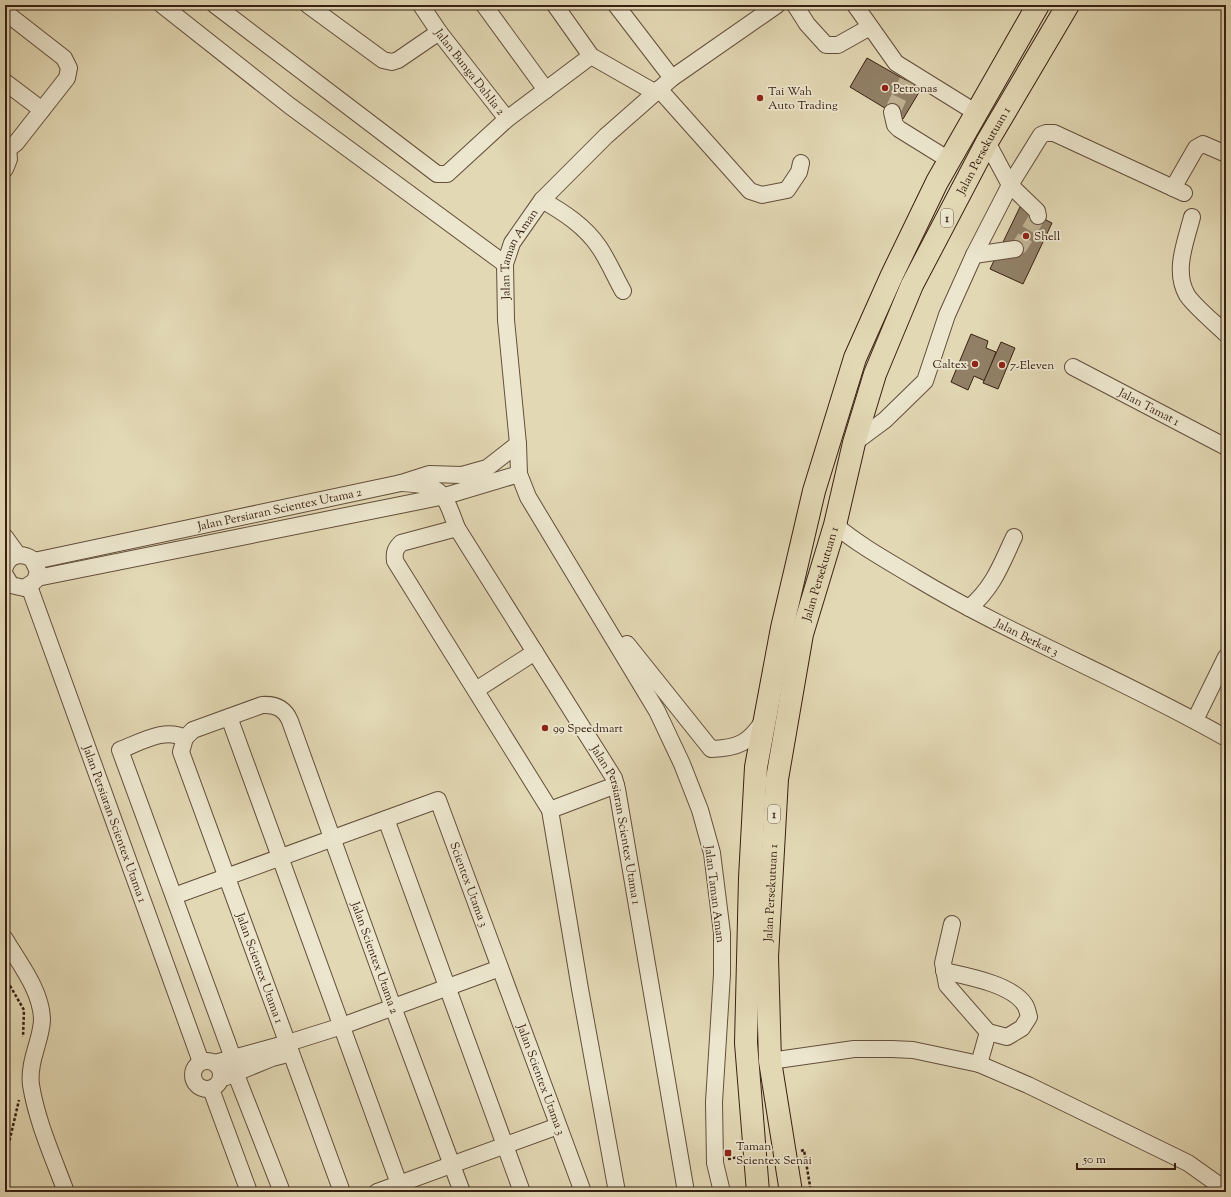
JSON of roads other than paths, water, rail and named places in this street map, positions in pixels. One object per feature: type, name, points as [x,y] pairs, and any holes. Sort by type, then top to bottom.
[{"type":"highway","name":"Jalan Persekutuan 1","points":[[758,1192],[746,1043],[750,878],[756,767],[767,716],[782,628],[814,491],[855,358],[892,275],[950,160],[1038,5]]},
{"type":"highway","name":"Jalan Persekutuan 1","points":[[791,1192],[770,1060],[767,957],[770,867],[777,779],[802,634],[834,525],[854,444],[875,374],[912,285],[988,142],[1068,5]]},
{"type":"street","points":[[162,5],[290,106],[504,264]]},
{"type":"street","points":[[215,5],[232,10],[437,174],[448,174],[507,119],[591,56]]},
{"type":"street","points":[[308,5],[383,60],[392,62],[398,60],[440,32]]},
{"type":"street","name":"Jalan Bunga Dahlia 2","points":[[421,5],[507,119]]},
{"type":"street","points":[[484,5],[546,90]]},
{"type":"street","points":[[555,5],[591,56],[658,91],[750,191],[762,195],[787,190],[799,172],[801,163]]},
{"type":"street","points":[[616,5],[672,78]]},
{"type":"street","name":"Jalan Taman Aman","points":[[722,1192],[715,1163],[714,1102],[722,974],[722,933],[712,853],[700,810],[679,757],[657,711],[528,497],[519,474],[518,444],[506,320],[504,264],[512,243],[542,200],[606,136],[672,78],[777,5]]},
{"type":"street","points":[[795,5],[807,24],[826,45],[838,45],[870,27]]},
{"type":"street","points":[[854,5],[896,63],[910,78],[976,112]]},
{"type":"street","points":[[5,12],[64,58],[69,68],[67,78],[16,143],[6,149],[9,159],[5,169]]},
{"type":"street","points":[[5,82],[42,110]]},
{"type":"street","points":[[892,112],[899,129],[950,160]]},
{"type":"street","points":[[854,444],[885,420],[925,381],[947,315],[974,255],[1010,185],[1041,135],[1046,133],[1054,133],[1179,190],[1196,148],[1203,144],[1226,154]]},
{"type":"street","points":[[988,142],[1010,185],[1038,211],[1038,216]]},
{"type":"street","points":[[542,200],[564,213],[582,228],[599,247],[623,291]]},
{"type":"street","points":[[1192,217],[1180,267],[1182,282],[1187,295],[1226,334]]},
{"type":"street","points":[[974,255],[1015,249]]},
{"type":"street","name":"Jalan Tamat 1","points":[[1073,367],[1226,447]]},
{"type":"street","name":"Jalan Persiaran Scientex Utama 2","points":[[34,561],[401,483],[429,474],[462,475],[486,468],[518,444]]},
{"type":"street","name":"Jalan Persiaran Scientex Utama 2","points":[[33,582],[445,496],[519,474]]},
{"type":"street","points":[[401,483],[425,484],[445,496]]},
{"type":"street","name":"Jalan Persiaran Scientex Utama 1","points":[[445,496],[457,528],[610,772],[616,785],[686,1192]]},
{"type":"street","name":"Jalan Berkat 3","points":[[834,525],[852,540],[969,608],[1066,658],[1195,720],[1226,738]]},
{"type":"street","points":[[457,528],[401,544],[396,548],[394,555],[395,561],[550,810],[580,989],[617,1192]]},
{"type":"street","points":[[5,537],[8,582],[16,587],[33,582],[38,571],[34,561],[25,555],[8,565]]},
{"type":"street","points":[[969,608],[982,597],[993,583],[1014,537]]},
{"type":"street","name":"Jalan Persiaran Scientex Utama 1","points":[[33,582],[208,1062],[220,1070],[216,1084],[250,1192]]},
{"type":"street","name":"Jalan Taman Aman","points":[[590,599],[711,749],[729,748],[746,742],[754,735],[767,716]]},
{"type":"street","points":[[476,690],[535,652]]},
{"type":"street","points":[[1195,720],[1226,657]]},
{"type":"street","name":"Jalan Scientex Utama 2","points":[[229,717],[262,705],[271,704],[287,713],[393,1007],[462,1192]]},
{"type":"street","points":[[282,1192],[234,1065],[120,750],[166,733],[176,733],[184,741],[193,730],[229,717],[401,1188]]},
{"type":"street","name":"Jalan Scientex Utama 1","points":[[184,741],[181,752],[342,1192]]},
{"type":"street","points":[[550,810],[616,785]]},
{"type":"street","name":"Scientex Utama 3","points":[[386,819],[438,800],[500,968]]},
{"type":"street","points":[[174,896],[386,819],[522,1192]]},
{"type":"street","points":[[944,970],[982,979],[1008,991],[1025,1005],[1029,1017],[1022,1028],[1007,1037],[988,1032],[947,985],[944,970],[943,964],[952,924]]},
{"type":"street","points":[[5,939],[38,997],[42,1019],[32,1062],[31,1083],[40,1123],[66,1192]]},
{"type":"street","points":[[234,1065],[216,1084],[202,1089],[194,1082],[192,1078],[194,1068],[208,1062],[234,1065],[290,1048],[342,1026],[500,968]]},
{"type":"street","name":"Jalan Scientex Utama 3","points":[[500,968],[583,1192]]},
{"type":"street","points":[[979,1064],[988,1032]]},
{"type":"street","points":[[770,1060],[854,1050],[913,1050],[979,1064],[1028,1085],[1188,1163],[1226,1190]]},
{"type":"street","points":[[378,1192],[401,1188],[452,1165],[558,1126]]},
{"type":"tunnel","points":[[892,112],[907,81]]},
{"type":"tunnel","points":[[1015,249],[1020,246],[1038,216]]},
{"type":"place","name":"Petronas","points":[[885,88]]},
{"type":"place","name":"Tai Wah Auto Trading","points":[[760,98]]},
{"type":"place","name":"Shell","points":[[1026,236]]},
{"type":"place","name":"Caltex","points":[[975,364]]},
{"type":"place","name":"7-Eleven","points":[[1002,365]]},
{"type":"place","name":"99 Speedmart","points":[[545,728]]},
{"type":"place","name":"Taman Scientex Senai","points":[[728,1153]]}]
